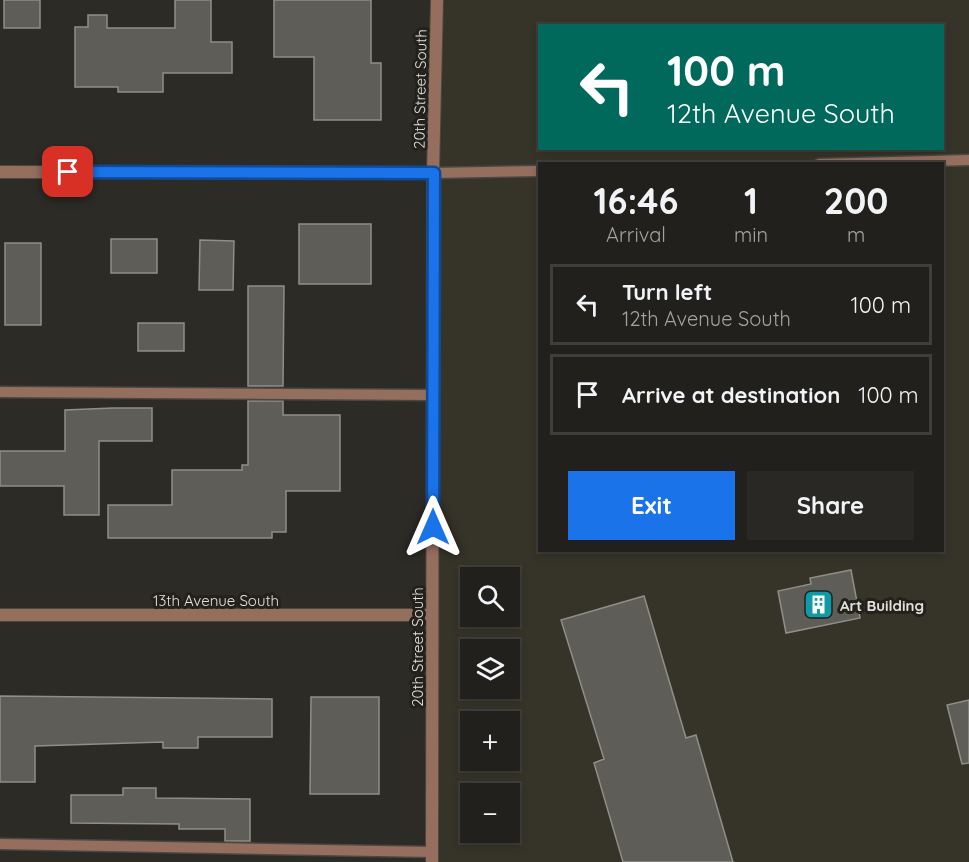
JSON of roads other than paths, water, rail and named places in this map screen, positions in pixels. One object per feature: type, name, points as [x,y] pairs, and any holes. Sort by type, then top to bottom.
[{"type":"street","name":"20th Street South","points":[[432,857],[434,173],[437,0]]},
{"type":"street","points":[[0,172],[434,173]]},
{"type":"street","name":"13th Avenue South","points":[[0,615],[432,615]]},
{"type":"lane","points":[[894,162],[969,160]]},
{"type":"lane","points":[[434,173],[538,171]]},
{"type":"lane","points":[[0,392],[434,395]]},
{"type":"lane","points":[[0,844],[432,857]]},
{"type":"place","name":"Art Building","points":[[819,605]]}]
